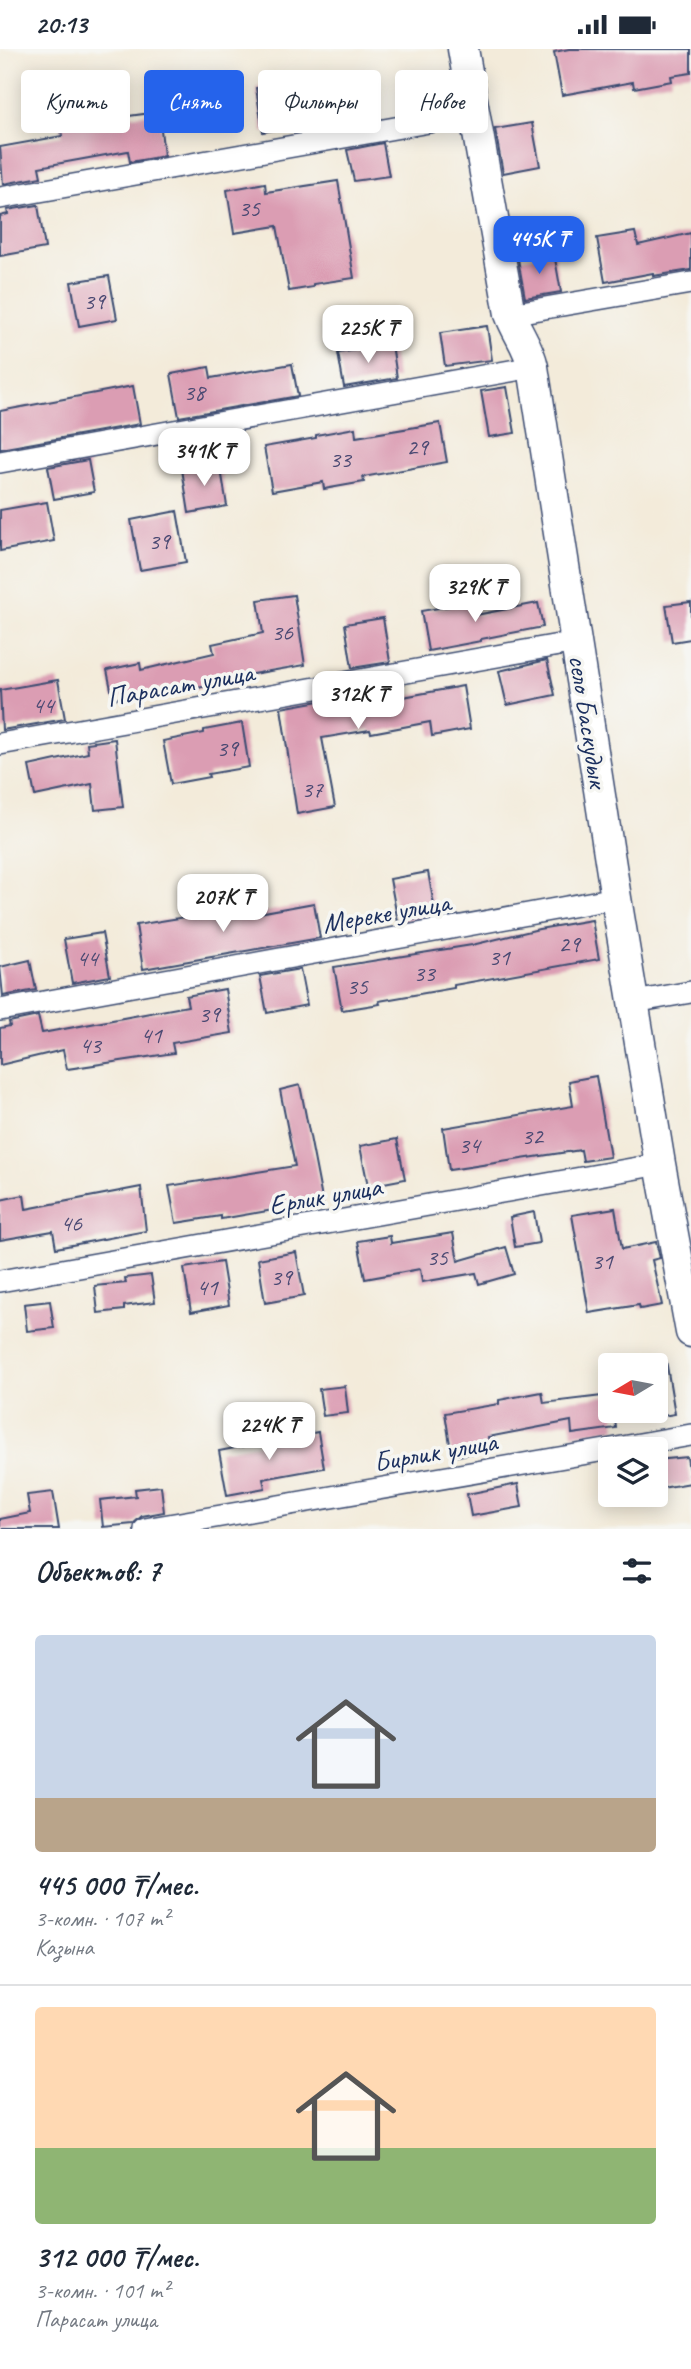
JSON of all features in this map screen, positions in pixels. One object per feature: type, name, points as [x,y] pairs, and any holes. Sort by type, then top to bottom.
[{"type":"street","name":"село Баскудык","points":[[463,49],[467,70]]},
{"type":"street","points":[[0,198],[395,128]]},
{"type":"street","name":"село Баскудык","points":[[477,133],[510,314],[533,367],[660,1164],[687,1288],[691,1332]]},
{"type":"street","points":[[510,314],[691,283]]},
{"type":"street","points":[[0,462],[533,367]]},
{"type":"street","name":"Парасат улица","points":[[0,744],[576,642]]},
{"type":"street","name":"Мереке улица","points":[[0,1010],[617,898]]},
{"type":"street","points":[[635,1002],[691,992]]},
{"type":"street","name":"Ерлик улица","points":[[0,1281],[660,1164]]},
{"type":"street","name":"Бирлик улица","points":[[668,1439],[691,1435]]},
{"type":"street","name":"Бирлик улица","points":[[145,1529],[598,1451]]},
{"type":"building","points":[[569,49],[691,49],[691,73],[671,76],[672,81],[634,88],[633,82],[562,95],[554,52]]},
{"type":"building","points":[[144,114],[144,133],[161,133],[164,156],[130,162],[128,151],[39,167],[41,177],[3,184],[0,147],[62,136],[62,133],[130,133],[130,116]]},
{"type":"building","points":[[532,123],[540,166],[503,173],[495,129]]},
{"type":"building","points":[[383,143],[389,176],[354,181],[347,150]]},
{"type":"building","points":[[338,181],[354,278],[313,284],[313,287],[289,291],[277,226],[234,233],[227,190],[265,183],[266,192]]},
{"type":"building","points":[[38,205],[45,248],[0,256],[0,216],[8,214],[7,210]]},
{"type":"building","points":[[635,232],[638,245],[691,233],[691,270],[653,276],[653,273],[605,282],[597,238]]},
{"type":"building","points":[[554,253],[561,292],[525,298],[518,259]]},
{"type":"building","points":[[109,276],[117,319],[79,326],[71,282]]},
{"type":"building","points":[[487,326],[492,360],[445,366],[440,333]]},
{"type":"building","points":[[392,344],[397,378],[344,387],[338,353]]},
{"type":"building","points":[[292,364],[298,396],[179,417],[171,374],[209,367],[211,378]]},
{"type":"building","points":[[133,386],[140,424],[0,449],[0,411]]},
{"type":"building","points":[[507,387],[515,433],[489,437],[481,391]]},
{"type":"building","points":[[440,423],[447,462],[363,477],[364,482],[324,489],[323,482],[272,491],[264,447],[355,428],[356,437]]},
{"type":"building","points":[[88,460],[94,492],[54,499],[48,467]]},
{"type":"building","points":[[220,463],[227,506],[189,513],[182,469]]},
{"type":"building","points":[[47,502],[54,541],[0,551],[0,510]]},
{"type":"building","points":[[177,511],[186,562],[140,570],[131,520]]},
{"type":"building","points":[[294,595],[305,665],[206,682],[207,686],[175,693],[173,686],[113,699],[107,670],[140,663],[141,670],[214,653],[212,644],[263,633],[258,600]]},
{"type":"building","points":[[474,602],[476,615],[538,603],[543,627],[428,651],[421,611]]},
{"type":"building","points":[[691,602],[691,639],[672,642],[666,605]]},
{"type":"building","points":[[383,618],[390,662],[352,668],[345,624]]},
{"type":"building","points":[[547,660],[555,695],[507,705],[499,671]]},
{"type":"building","points":[[58,680],[65,719],[2,730],[0,690]]},
{"type":"building","points":[[402,686],[403,697],[463,686],[470,729],[432,736],[430,722],[371,733],[370,730],[322,738],[335,807],[297,814],[281,708]]},
{"type":"building","points":[[242,723],[249,767],[171,784],[163,741]]},
{"type":"building","points":[[115,739],[123,807],[95,810],[92,784],[35,796],[29,766],[88,753],[87,743]]},
{"type":"building","points":[[428,872],[436,916],[398,922],[390,879]]},
{"type":"building","points":[[314,903],[320,938],[143,969],[136,925],[235,909],[237,917]]},
{"type":"building","points":[[592,920],[599,959],[454,985],[454,988],[342,1010],[334,967],[472,945]]},
{"type":"building","points":[[102,933],[110,976],[72,983],[64,939]]},
{"type":"building","points":[[30,960],[36,990],[3,996],[0,967]]},
{"type":"building","points":[[300,969],[307,1005],[267,1013],[260,976]]},
{"type":"building","points":[[225,989],[232,1033],[172,1043],[174,1053],[67,1069],[63,1050],[0,1065],[0,1028],[10,1026],[9,1022],[38,1016],[42,1033],[188,1006],[186,996]]},
{"type":"building","points":[[596,1076],[610,1157],[583,1161],[581,1150],[449,1170],[443,1128],[573,1106],[569,1081]]},
{"type":"building","points":[[300,1085],[323,1204],[176,1223],[169,1186],[295,1166],[280,1090]]},
{"type":"building","points":[[397,1139],[405,1179],[368,1186],[360,1146]]},
{"type":"building","points":[[141,1187],[146,1231],[56,1248],[53,1231],[0,1240],[0,1200],[24,1195],[26,1209]]},
{"type":"building","points":[[615,1208],[622,1249],[656,1242],[660,1258],[652,1260],[662,1305],[640,1309],[639,1305],[589,1313],[572,1215]]},
{"type":"building","points":[[534,1212],[539,1243],[515,1247],[510,1217]]},
{"type":"building","points":[[453,1233],[458,1261],[506,1247],[514,1274],[479,1284],[476,1273],[422,1282],[420,1269],[365,1279],[358,1241],[390,1236],[391,1243]]},
{"type":"building","points":[[296,1252],[304,1296],[265,1303],[258,1259]]},
{"type":"building","points":[[222,1262],[229,1305],[191,1312],[184,1268]]},
{"type":"building","points":[[151,1275],[155,1302],[98,1313],[95,1286],[126,1283],[125,1278]]},
{"type":"building","points":[[50,1301],[54,1328],[27,1331],[24,1304]]},
{"type":"building","points":[[668,1372],[675,1414],[668,1415]]},
{"type":"building","points":[[345,1386],[348,1413],[323,1416],[319,1389]]},
{"type":"building","points":[[542,1392],[544,1403],[598,1397],[598,1423],[615,1423],[616,1428],[572,1434],[571,1421],[488,1437],[490,1450],[452,1457],[445,1413],[499,1404],[499,1400]]},
{"type":"building","points":[[318,1432],[324,1468],[263,1479],[265,1488],[227,1495],[219,1451]]},
{"type":"building","points":[[687,1457],[691,1483],[668,1487],[668,1459]]},
{"type":"building","points":[[518,1484],[522,1507],[471,1516],[467,1494]]},
{"type":"building","points":[[161,1486],[164,1512],[142,1516],[133,1524],[103,1527],[100,1500],[136,1496],[135,1489]]},
{"type":"building","points":[[53,1492],[59,1529],[0,1529],[0,1519],[30,1513],[27,1495]]}]
